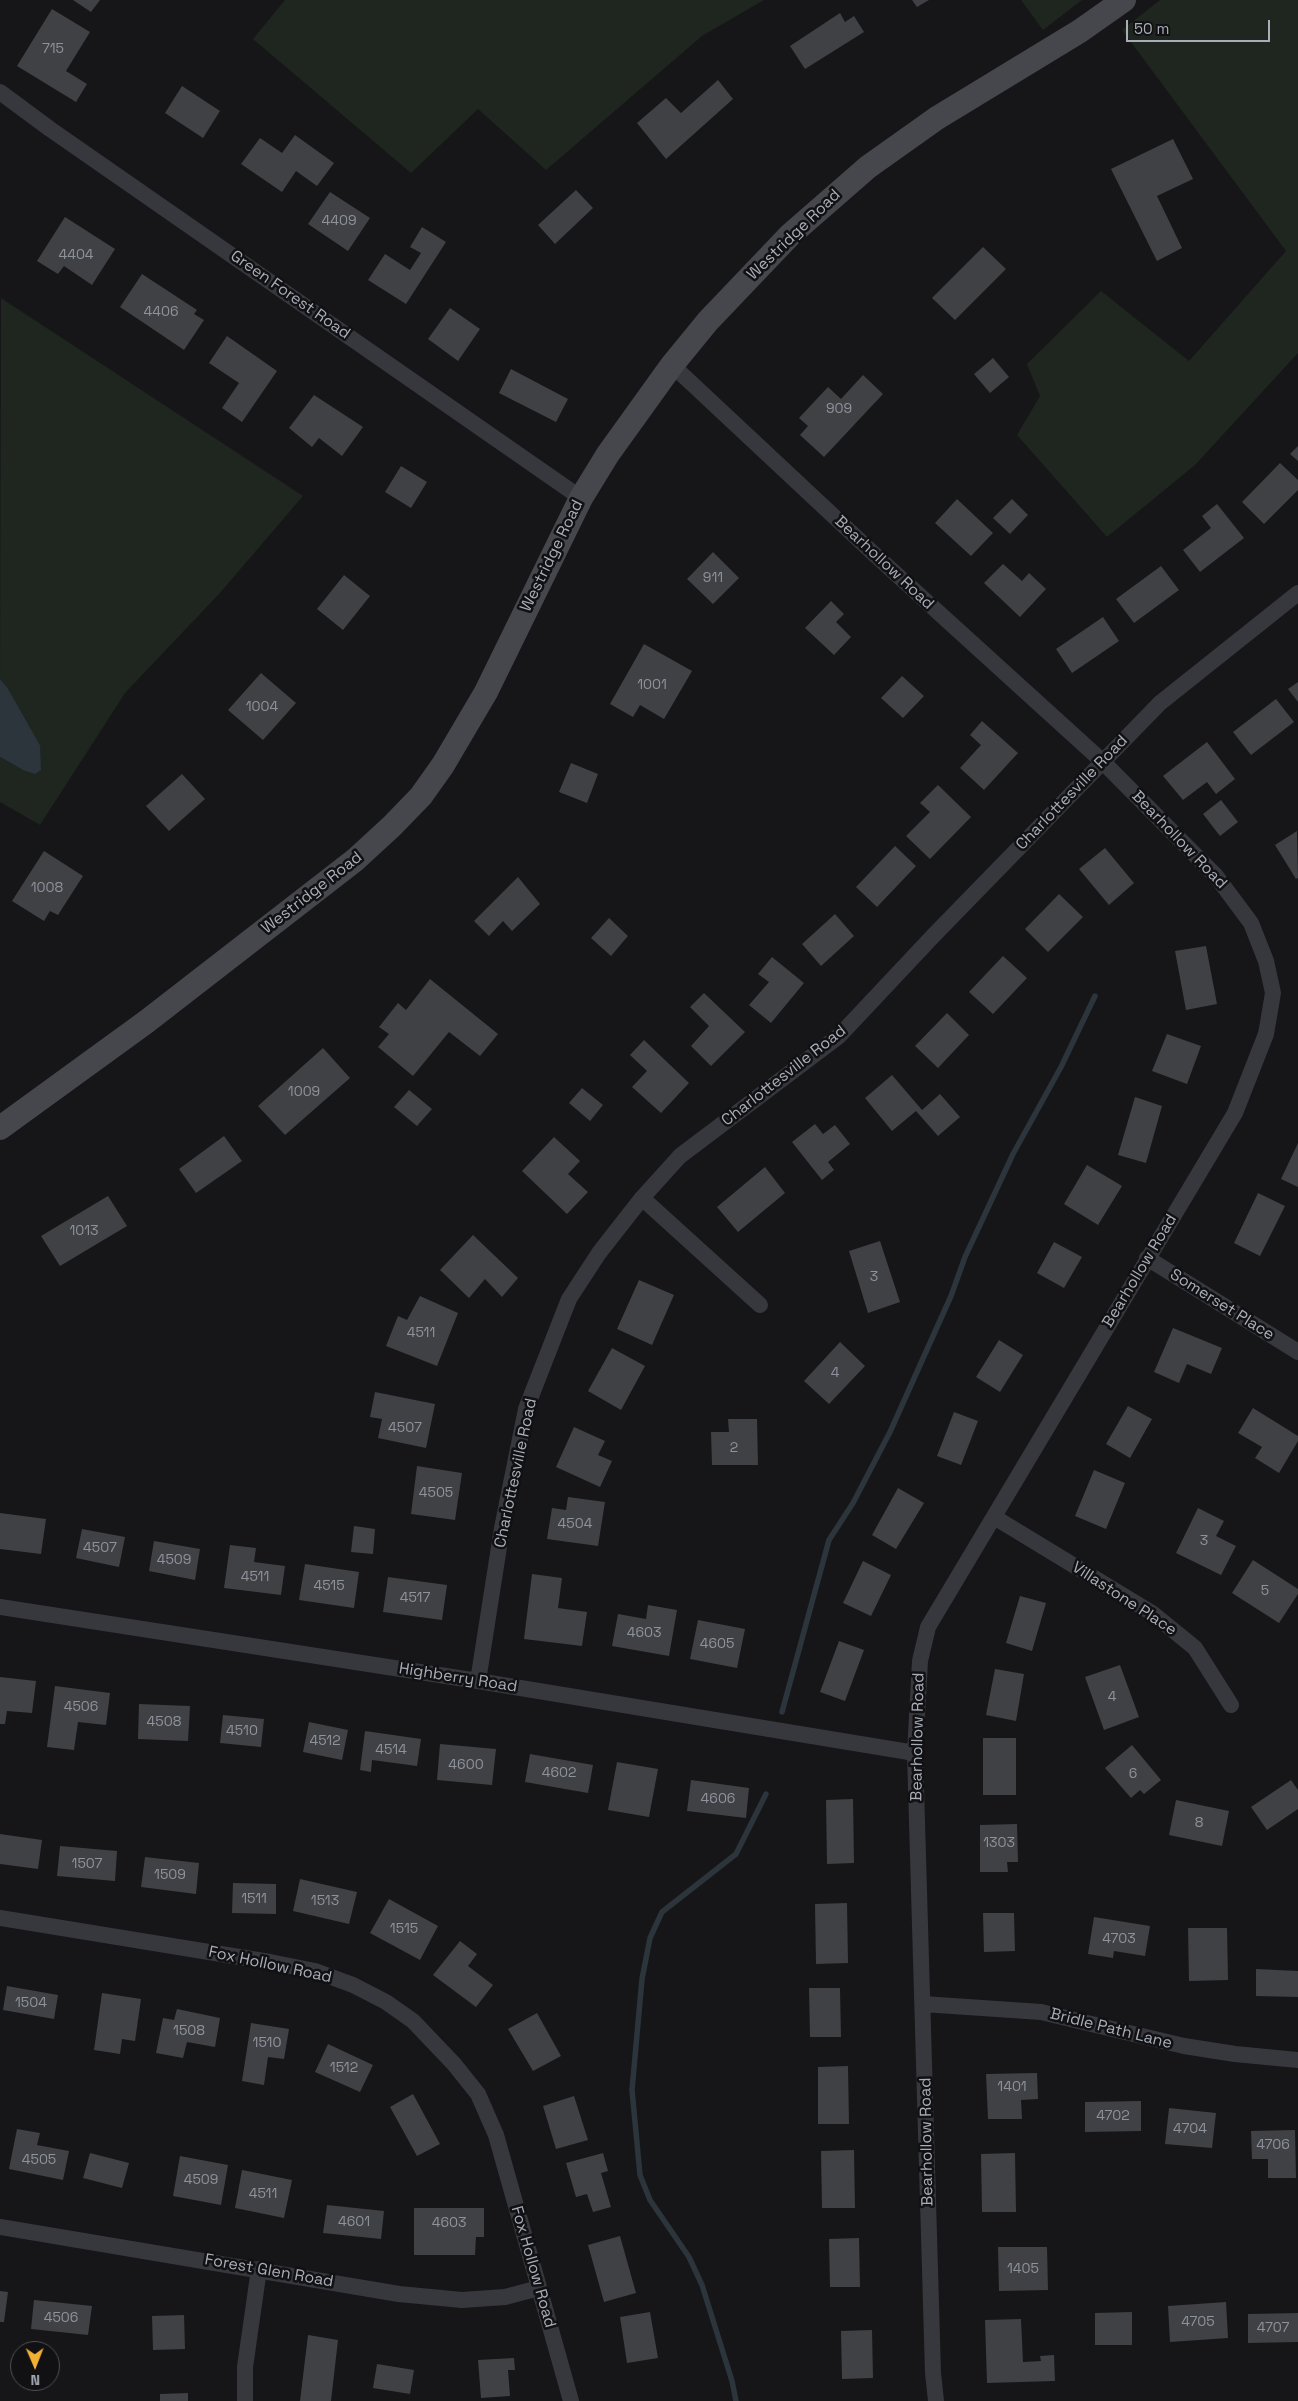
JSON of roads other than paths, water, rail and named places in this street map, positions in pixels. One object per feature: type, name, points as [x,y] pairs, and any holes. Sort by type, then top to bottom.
[{"type":"main road","name":"Westridge Road","points":[[0,1128],[142,1025],[355,860],[421,796],[444,765],[486,692],[581,498],[608,454],[672,365],[708,321],[790,235],[868,167],[962,101],[1080,31],[1124,0]]},
{"type":"street","name":"Green Forest Road","points":[[0,92],[50,129],[581,498]]},
{"type":"street","name":"Bearhollow Road","points":[[672,365],[873,553],[1102,761],[1216,876],[1250,923],[1266,961],[1272,993],[1266,1034],[1236,1113],[1147,1258],[928,1627],[920,1661],[915,1753],[932,2363],[936,2401]]},
{"type":"street","name":"Charlottesville Road","points":[[478,1681],[502,1528],[526,1409],[569,1299],[599,1253],[642,1198],[680,1156],[839,1036],[1102,761],[1160,703],[1298,594]]},
{"type":"street","points":[[642,1198],[760,1305]]},
{"type":"street","name":"Somerset Place","points":[[1147,1258],[1298,1352]]},
{"type":"street","name":"Villastone Place","points":[[994,1517],[1152,1613],[1195,1648],[1231,1705]]},
{"type":"street","name":"Highberry Road","points":[[0,1607],[478,1681],[915,1753]]},
{"type":"street","name":"Fox Hollow Road","points":[[0,1918],[270,1962],[315,1972],[353,1985],[393,2007],[413,2021],[454,2064],[478,2094],[496,2135],[571,2401]]},
{"type":"street","name":"Bridle Path Lane","points":[[923,2004],[1041,2012],[1184,2046],[1234,2054],[1298,2060]]},
{"type":"street","name":"Forest Glen Road","points":[[0,2227],[399,2294],[462,2300],[505,2297],[539,2288]]},
{"type":"street","points":[[245,2401],[245,2367],[259,2269]]},
{"type":"waterway","points":[[782,1712],[829,1540],[853,1503],[890,1432],[951,1296],[965,1257],[1013,1154],[1061,1067],[1095,996]]},
{"type":"waterway","points":[[736,2401],[732,2381],[702,2285],[689,2257],[650,2200],[640,2175],[632,2090],[642,1979],[650,1938],[662,1912],[736,1854],[766,1794]]}]
